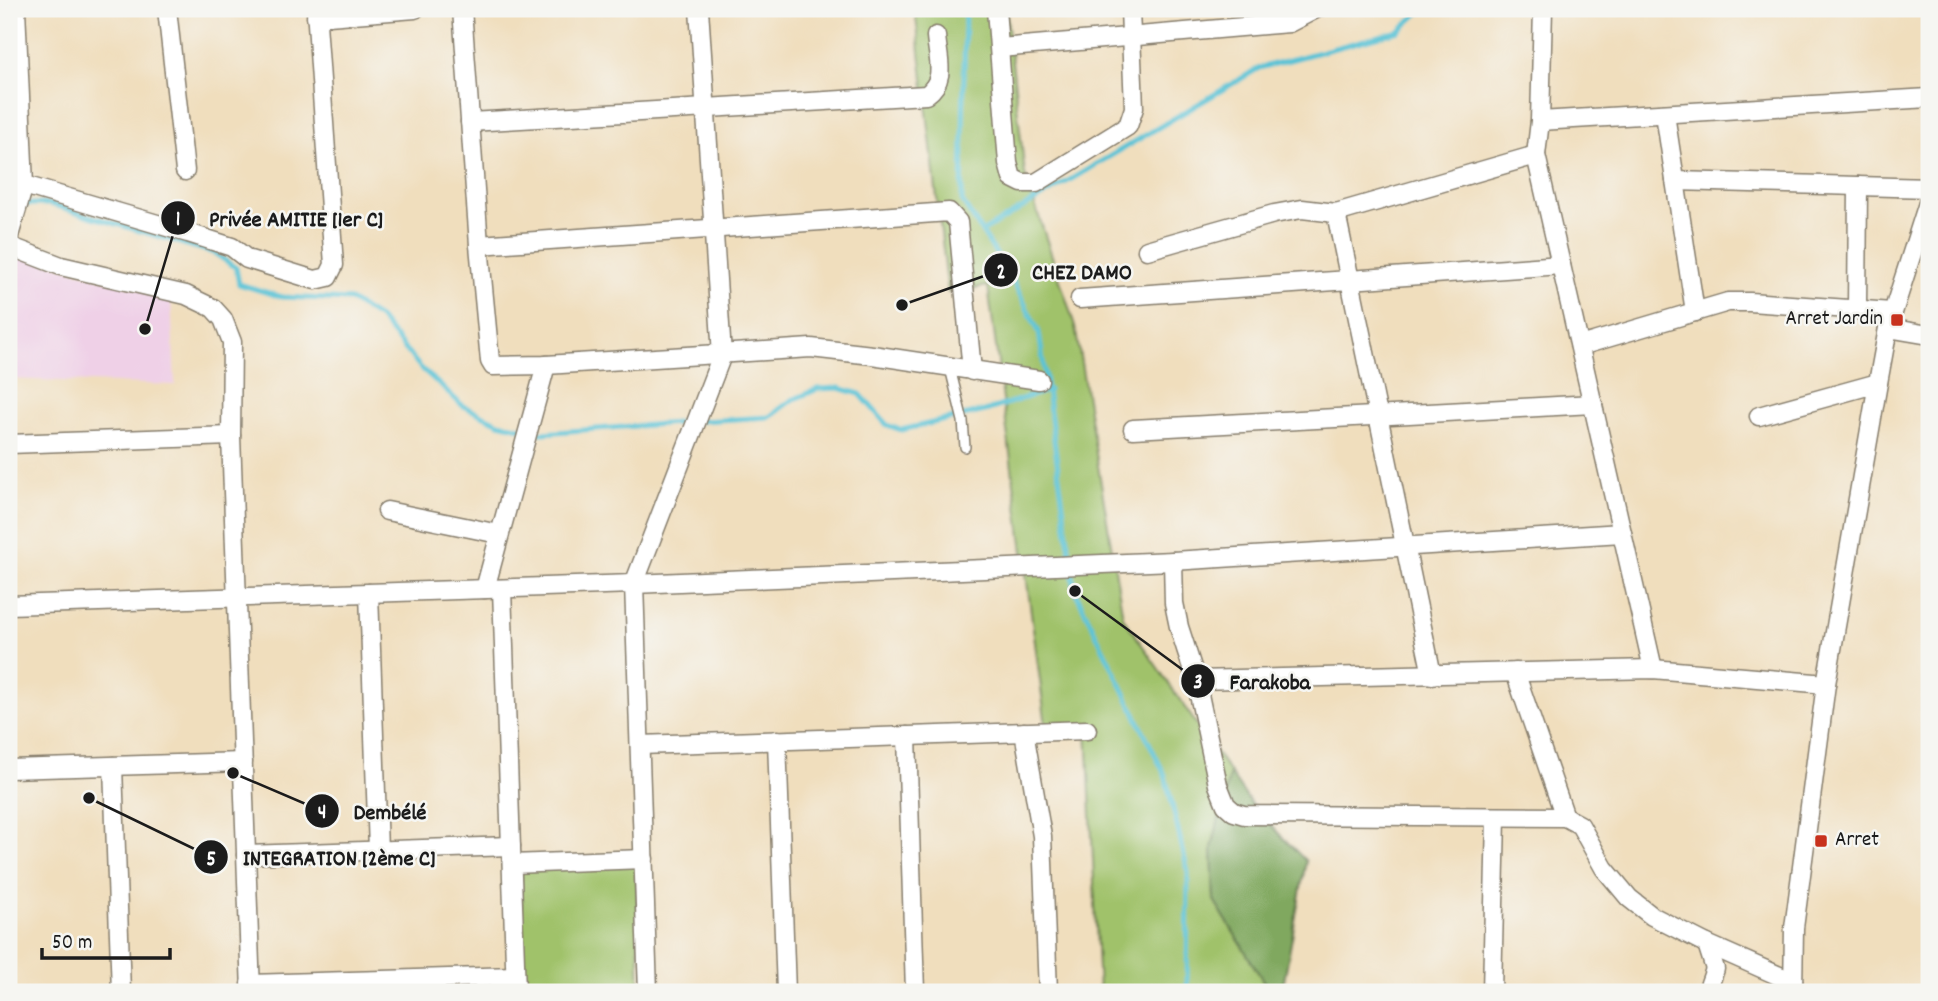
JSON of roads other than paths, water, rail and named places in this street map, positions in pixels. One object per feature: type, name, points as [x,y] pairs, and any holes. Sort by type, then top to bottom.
[{"type":"street","points":[[11,230],[17,194],[16,9]]},
{"type":"street","points":[[167,9],[185,171]]},
{"type":"street","points":[[17,194],[188,233],[232,247],[247,259],[315,280],[328,277],[334,265],[316,13],[415,9]]},
{"type":"street","points":[[462,9],[479,245],[490,361],[493,366],[811,348],[1039,380]]},
{"type":"street","points":[[648,992],[634,584],[722,355],[699,9]]},
{"type":"street","points":[[996,9],[1008,163],[1012,178],[1022,183],[1036,183],[1128,126],[1134,108],[1130,9]]},
{"type":"street","points":[[1000,48],[1132,36],[1288,16],[1316,9]]},
{"type":"street","points":[[1543,9],[1540,121],[1536,155],[1653,669]]},
{"type":"street","points":[[470,122],[926,95],[937,87],[940,78],[936,36]]},
{"type":"street","points":[[1540,121],[1929,98]]},
{"type":"street","points":[[1665,114],[1695,312]]},
{"type":"street","points":[[1147,250],[1274,214],[1302,209],[1336,213],[1536,155]]},
{"type":"street","points":[[1675,181],[1929,188]]},
{"type":"street","points":[[1857,310],[1858,186]]},
{"type":"street","points":[[1174,561],[1174,603],[1179,627],[1196,680],[1218,785],[1227,805],[1234,812],[1244,815],[1565,817],[1580,825],[1604,868],[1629,898],[1652,916],[1793,987],[1794,928],[1826,684],[1878,383],[1890,320],[1929,200]]},
{"type":"street","points":[[479,245],[949,212],[958,222],[972,371]]},
{"type":"street","points":[[1336,213],[1432,675]]},
{"type":"street","points":[[9,246],[61,267],[186,295],[213,308],[223,319],[232,342],[231,436],[250,988],[515,984],[511,846],[493,589],[499,534],[546,365]]},
{"type":"street","points":[[1080,299],[1561,265]]},
{"type":"street","points":[[1580,346],[1728,302],[1857,310],[1929,335]]},
{"type":"street","points":[[1759,416],[1878,383]]},
{"type":"street","points":[[1133,429],[1593,404]]},
{"type":"street","points":[[9,444],[231,436]]},
{"type":"street","points":[[387,511],[499,534]]},
{"type":"street","points":[[9,605],[634,584],[1174,561],[1622,533]]},
{"type":"street","points":[[369,593],[378,850]]},
{"type":"street","points":[[1196,680],[1653,669],[1826,684]]},
{"type":"street","points":[[1515,672],[1565,817]]},
{"type":"street","points":[[640,745],[1087,730]]},
{"type":"street","points":[[1024,732],[1042,836],[1048,992]]},
{"type":"street","points":[[907,736],[915,992]]},
{"type":"street","points":[[777,740],[786,992]]},
{"type":"street","points":[[9,769],[243,762]]},
{"type":"street","points":[[113,766],[121,992]]},
{"type":"street","points":[[1492,992],[1496,817]]},
{"type":"street","points":[[246,855],[511,846]]},
{"type":"street","points":[[512,864],[644,859]]},
{"type":"street","points":[[1707,944],[1715,969],[1707,992]]},
{"type":"lane","points":[[950,368],[963,421],[965,447]]},
{"type":"waterway","points":[[965,9],[962,201],[1011,277],[1039,332],[1075,591],[1165,775],[1188,872],[1187,992]]},
{"type":"waterway","points":[[982,232],[1259,68],[1399,31],[1423,9]]},
{"type":"waterway","points":[[21,206],[50,204],[214,253],[236,268],[239,284],[282,297],[350,300],[379,318],[420,367],[463,406],[499,423],[542,433],[691,422]]},
{"type":"waterway","points":[[701,421],[769,417],[792,400],[818,389],[839,388],[860,394],[887,425],[901,430],[985,411],[1049,390]]},
{"type":"place","name":"CHEZ DAMO","points":[[902,305]]},
{"type":"place","name":"Arret Jardin","points":[[1897,320]]},
{"type":"place","name":"Privée AMITIE [1er C]","points":[[145,329]]},
{"type":"place","name":"Farakoba","points":[[1075,591]]},
{"type":"place","name":"Dembélé","points":[[233,773]]},
{"type":"place","name":"INTEGRATION [2ème C]","points":[[89,798]]},
{"type":"place","name":"Arret","points":[[1821,841]]}]
